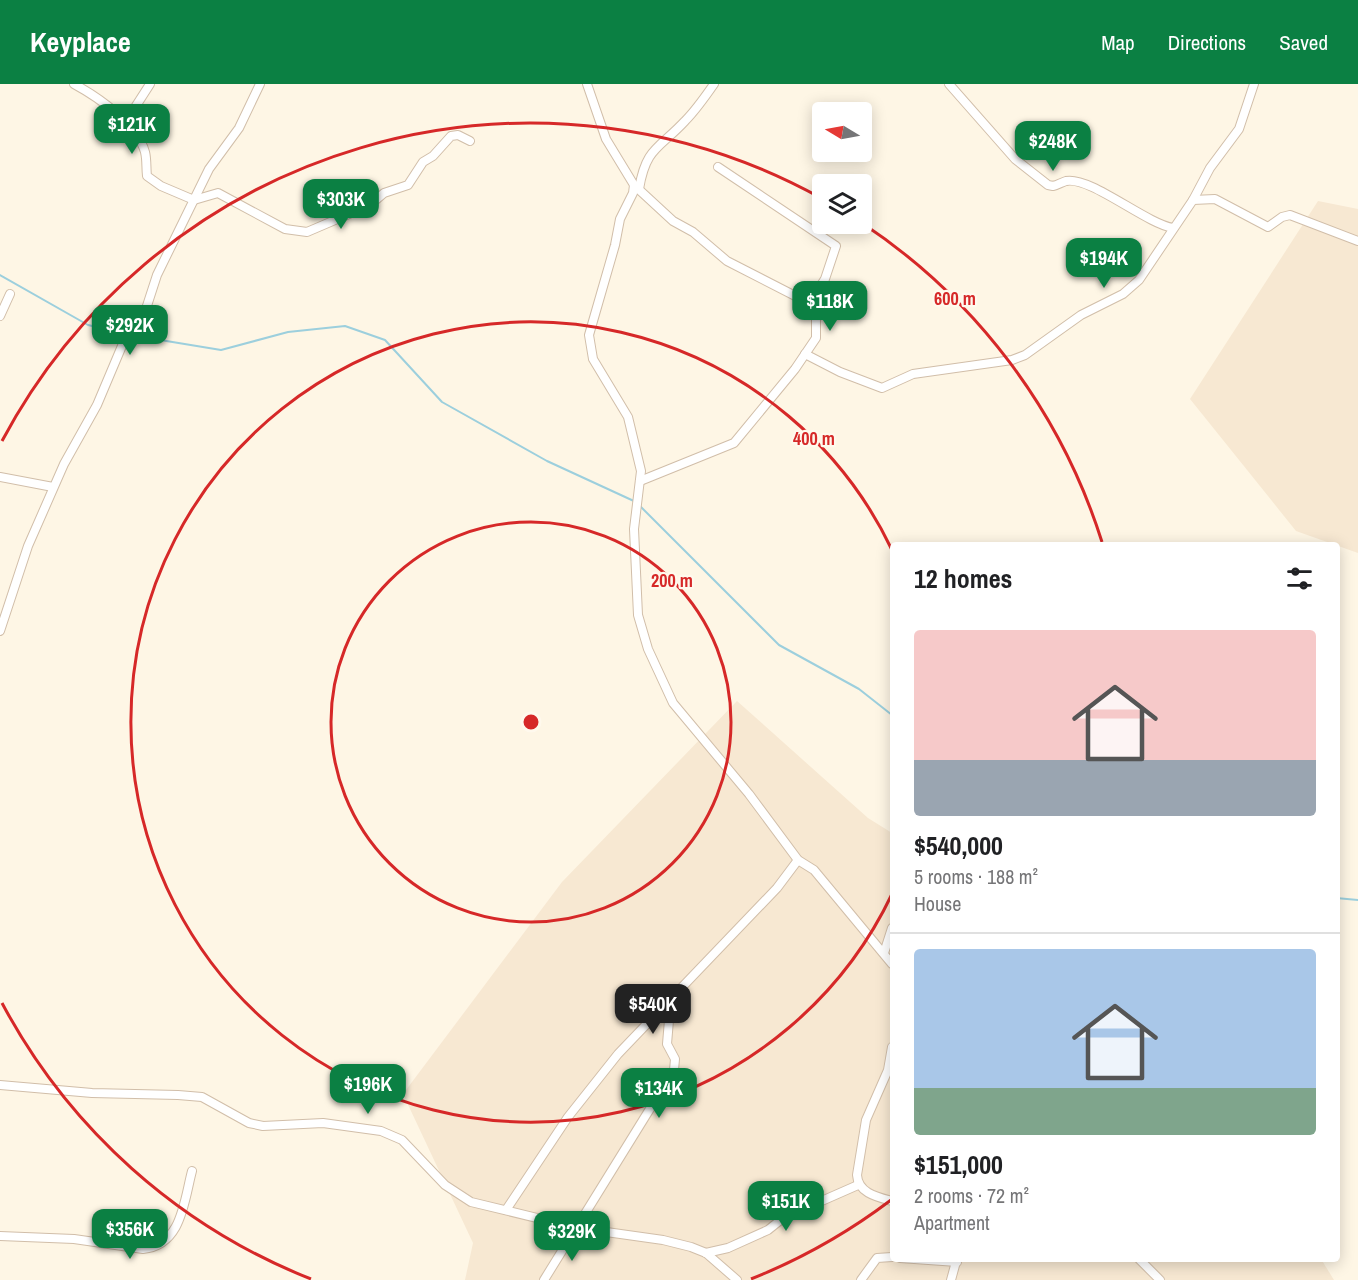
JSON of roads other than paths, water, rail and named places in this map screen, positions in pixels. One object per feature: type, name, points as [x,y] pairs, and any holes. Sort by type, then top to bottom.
[{"type":"street","points":[[74,84],[108,105],[124,123],[142,145],[147,176],[160,186],[194,200],[218,193],[285,229],[307,232],[370,205],[384,194],[408,185],[423,162],[433,156],[451,136],[458,135],[470,141]]},
{"type":"street","points":[[124,123],[150,84]]},
{"type":"street","points":[[0,631],[28,546],[53,488],[97,405],[127,334],[144,315],[157,275],[209,169],[239,128],[260,84]]},
{"type":"street","points":[[587,84],[606,139],[637,187],[665,214],[693,232],[716,254],[747,274],[777,285],[809,304],[818,325],[816,338],[805,354],[734,443],[640,481]]},
{"type":"street","points":[[714,84],[688,118],[656,146],[644,165],[637,187],[620,219],[615,245],[588,335],[593,359],[628,417],[637,453],[640,481],[634,529],[638,615],[659,677],[689,726],[749,794],[798,860],[814,870],[890,961]]},
{"type":"street","points":[[949,84],[1015,159],[1048,185],[1053,186],[1066,181],[1082,183],[1154,222],[1173,228]]},
{"type":"street","points":[[805,354],[840,372],[882,388],[913,374],[1012,360],[1025,355],[1081,315],[1123,294],[1154,262],[1210,168],[1239,129],[1254,84]]},
{"type":"street","points":[[718,167],[836,246],[825,279],[809,304]]},
{"type":"street","points":[[1193,200],[1204,198],[1222,202],[1268,227],[1282,217],[1290,215],[1358,241]]},
{"type":"street","points":[[0,316],[10,294]]},
{"type":"street","points":[[0,477],[53,488]]},
{"type":"street","points":[[506,1210],[568,1117],[618,1054],[671,996],[777,888],[798,860]]},
{"type":"street","points":[[884,953],[890,934]]},
{"type":"street","points":[[544,1280],[675,1070],[675,1059],[667,1044],[671,996]]},
{"type":"street","points":[[890,1059],[888,1071],[873,1099],[866,1120],[858,1167],[858,1185],[863,1190],[890,1200]]},
{"type":"street","points":[[0,1085],[92,1093],[202,1097],[249,1123],[263,1126],[323,1123],[381,1131],[402,1140],[445,1185],[463,1198],[578,1228],[663,1240],[706,1253],[737,1280]]},
{"type":"street","points":[[0,1236],[74,1239],[143,1249],[154,1248],[176,1230],[192,1171]]},
{"type":"street","points":[[706,1253],[728,1248],[768,1230],[783,1218],[858,1185]]},
{"type":"street","points":[[861,1280],[877,1258],[890,1257]]},
{"type":"street","points":[[951,1280],[956,1262]]},
{"type":"street","points":[[1142,1262],[1160,1280]]},
{"type":"waterway","points":[[0,275],[88,325],[125,334]]},
{"type":"waterway","points":[[130,335],[221,350],[288,332],[345,326],[385,340],[442,402],[547,461],[636,502]]},
{"type":"waterway","points":[[640,506],[779,645],[859,689],[890,713]]},
{"type":"waterway","points":[[1340,898],[1358,900]]}]
